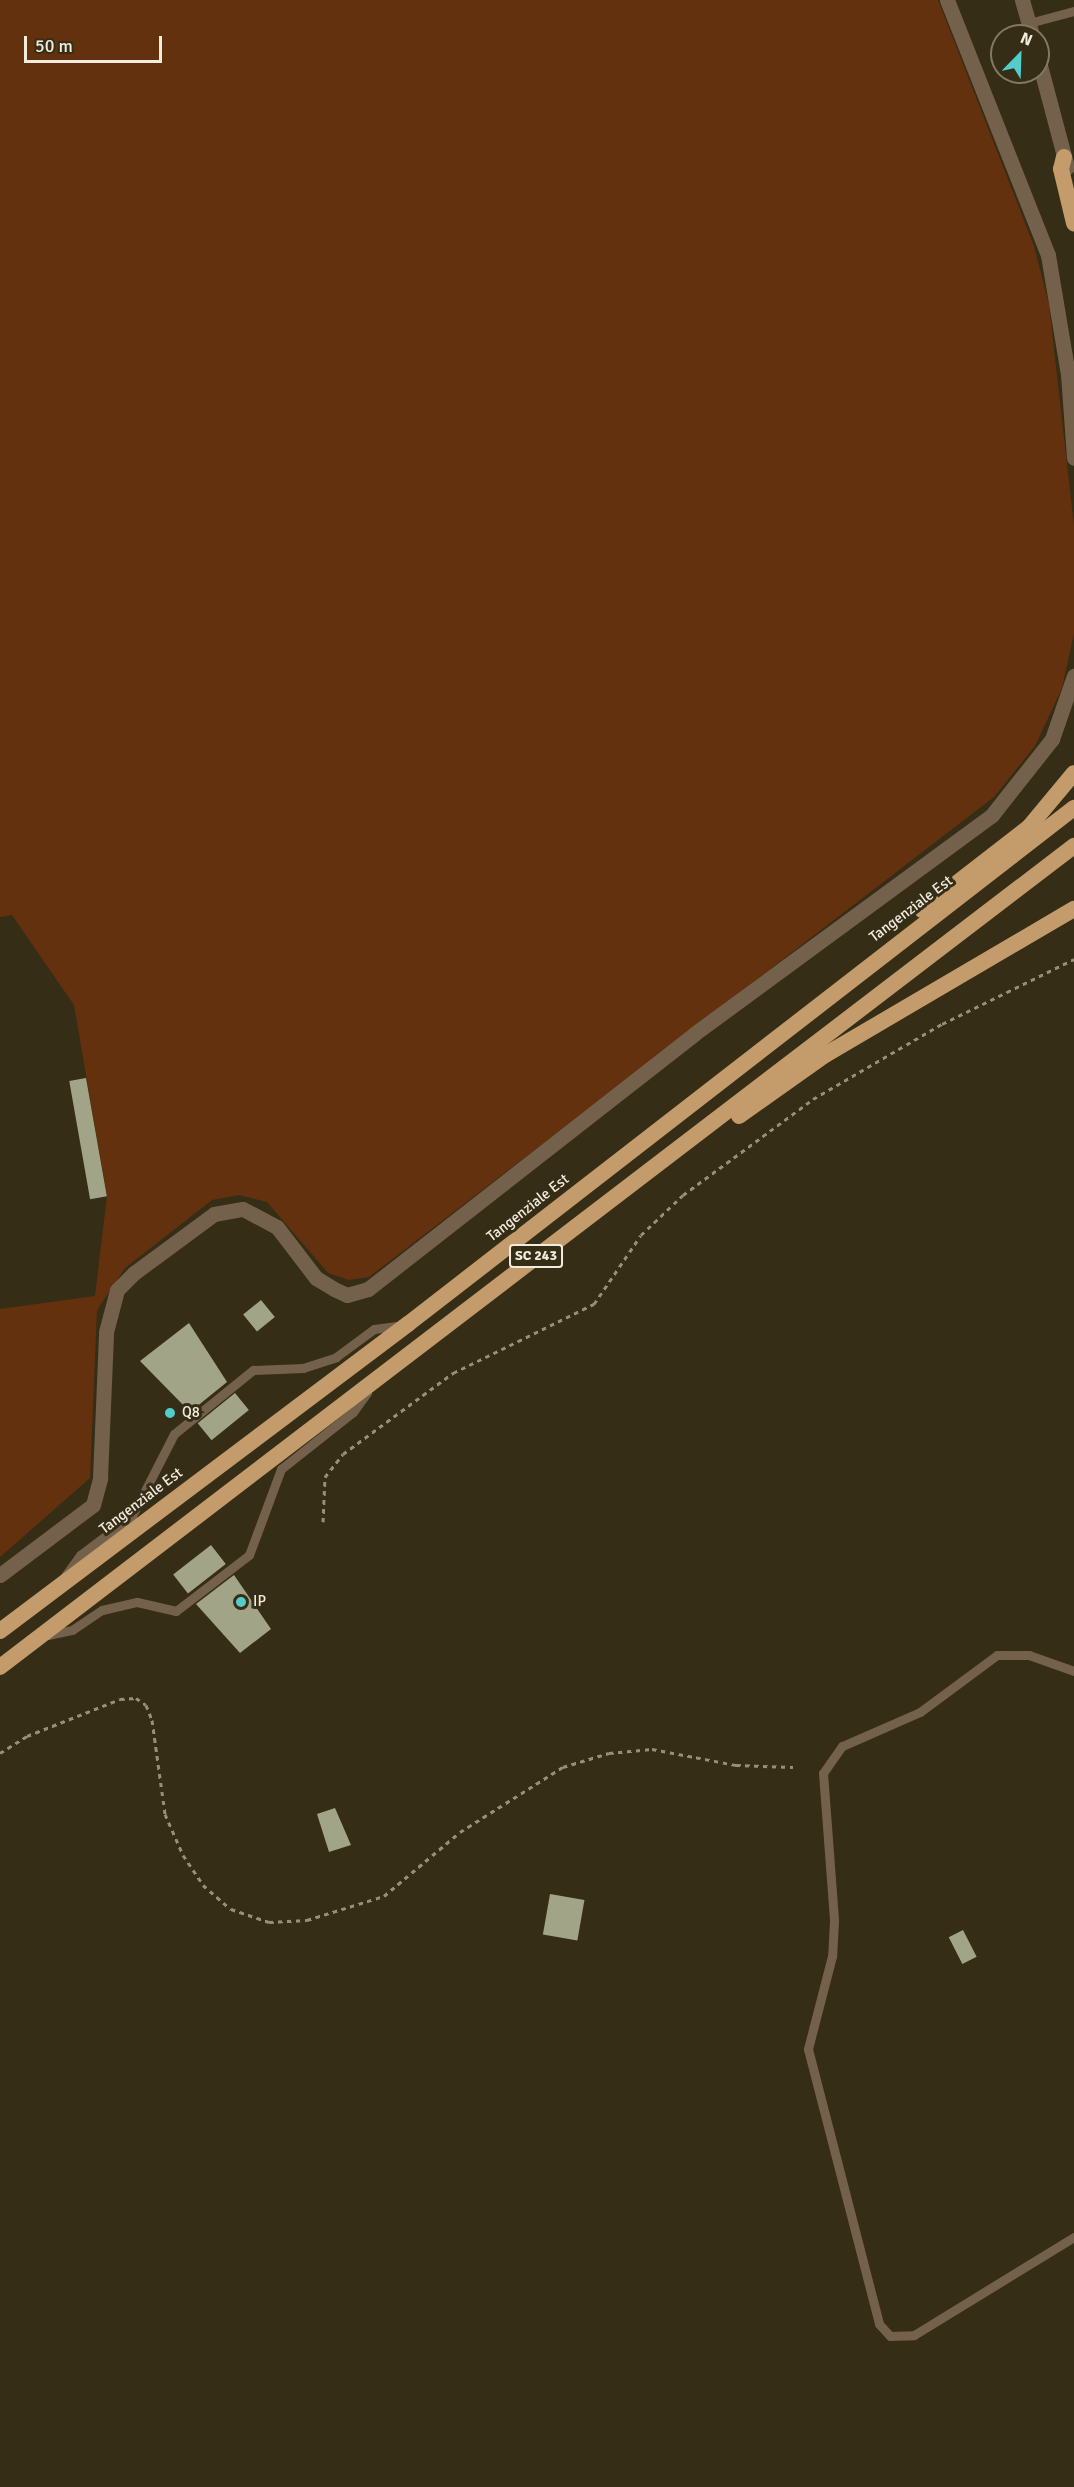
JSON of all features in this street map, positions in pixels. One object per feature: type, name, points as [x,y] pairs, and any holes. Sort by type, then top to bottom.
[{"type":"highway","points":[[1064,157],[1061,169],[1074,223]]},
{"type":"highway","points":[[840,986],[871,949],[1029,827],[1074,773]]},
{"type":"highway","name":"Tangenziale Est","points":[[0,1631],[408,1324],[840,986],[1074,808]]},
{"type":"highway","name":"SC 243","points":[[0,1667],[36,1637],[1074,846]]},
{"type":"highway","points":[[594,1212],[627,1197],[825,1055],[1074,909]]},
{"type":"street","points":[[947,0],[1048,255],[1068,375],[1074,458]]},
{"type":"street","points":[[1022,0],[1029,24]]},
{"type":"street","points":[[1045,84],[1074,190]]},
{"type":"street","points":[[0,1575],[93,1504],[100,1478],[106,1332],[117,1290],[134,1273],[214,1214],[243,1209],[277,1227],[316,1278],[333,1289],[347,1295],[368,1289],[694,1034],[992,815],[1052,739],[1074,676]]},
{"type":"lane","points":[[1043,24],[1074,11]]},
{"type":"lane","points":[[57,1587],[80,1555],[132,1516],[174,1434],[253,1370],[303,1368],[336,1357],[374,1329],[408,1324]]},
{"type":"lane","points":[[36,1637],[72,1630],[102,1610],[137,1602],[176,1611],[249,1555],[282,1469],[353,1412],[382,1373]]},
{"type":"lane","points":[[1074,1671],[1029,1655],[997,1655],[920,1712],[842,1746],[823,1773],[834,1921],[832,1956],[808,2049],[879,2324],[890,2337],[914,2335],[1074,2237]]},
{"type":"path","points":[[322,1522],[325,1477],[343,1454],[453,1373],[594,1304],[641,1235],[683,1195],[813,1099],[942,1024],[1074,959]]},
{"type":"path","points":[[0,1754],[27,1736],[120,1699],[136,1698],[153,1720],[165,1814],[183,1855],[203,1885],[231,1909],[269,1922],[307,1920],[384,1896],[488,1814],[563,1767],[609,1753],[652,1749],[736,1765],[793,1767]]},
{"type":"shaded area","points":[[0,0],[938,0],[1034,246],[1049,305],[1074,526],[1074,633],[1062,688],[1035,746],[994,797],[369,1277],[349,1280],[328,1273],[267,1202],[239,1195],[212,1200],[125,1268],[97,1310],[90,1478],[0,1557],[0,1309],[95,1296],[107,1196],[74,1005],[12,915],[0,917]]},
{"type":"building","points":[[86,1078],[107,1196],[90,1199],[69,1081]]},
{"type":"building","points":[[261,1300],[275,1317],[257,1332],[243,1314]]},
{"type":"building","points":[[189,1323],[227,1382],[190,1412],[140,1361]]},
{"type":"building","points":[[235,1393],[249,1410],[212,1440],[198,1423]]},
{"type":"building","points":[[211,1545],[226,1564],[188,1593],[173,1575]]},
{"type":"building","points":[[234,1575],[271,1629],[240,1653],[196,1604]]},
{"type":"building","points":[[335,1808],[351,1845],[329,1852],[317,1814]]},
{"type":"building","points":[[550,1894],[584,1900],[577,1940],[543,1934]]},
{"type":"building","points":[[963,1930],[977,1957],[962,1964],[949,1937]]},
{"type":"place","name":"Q8","points":[[170,1413]]},
{"type":"place","name":"IP","points":[[241,1602]]}]
